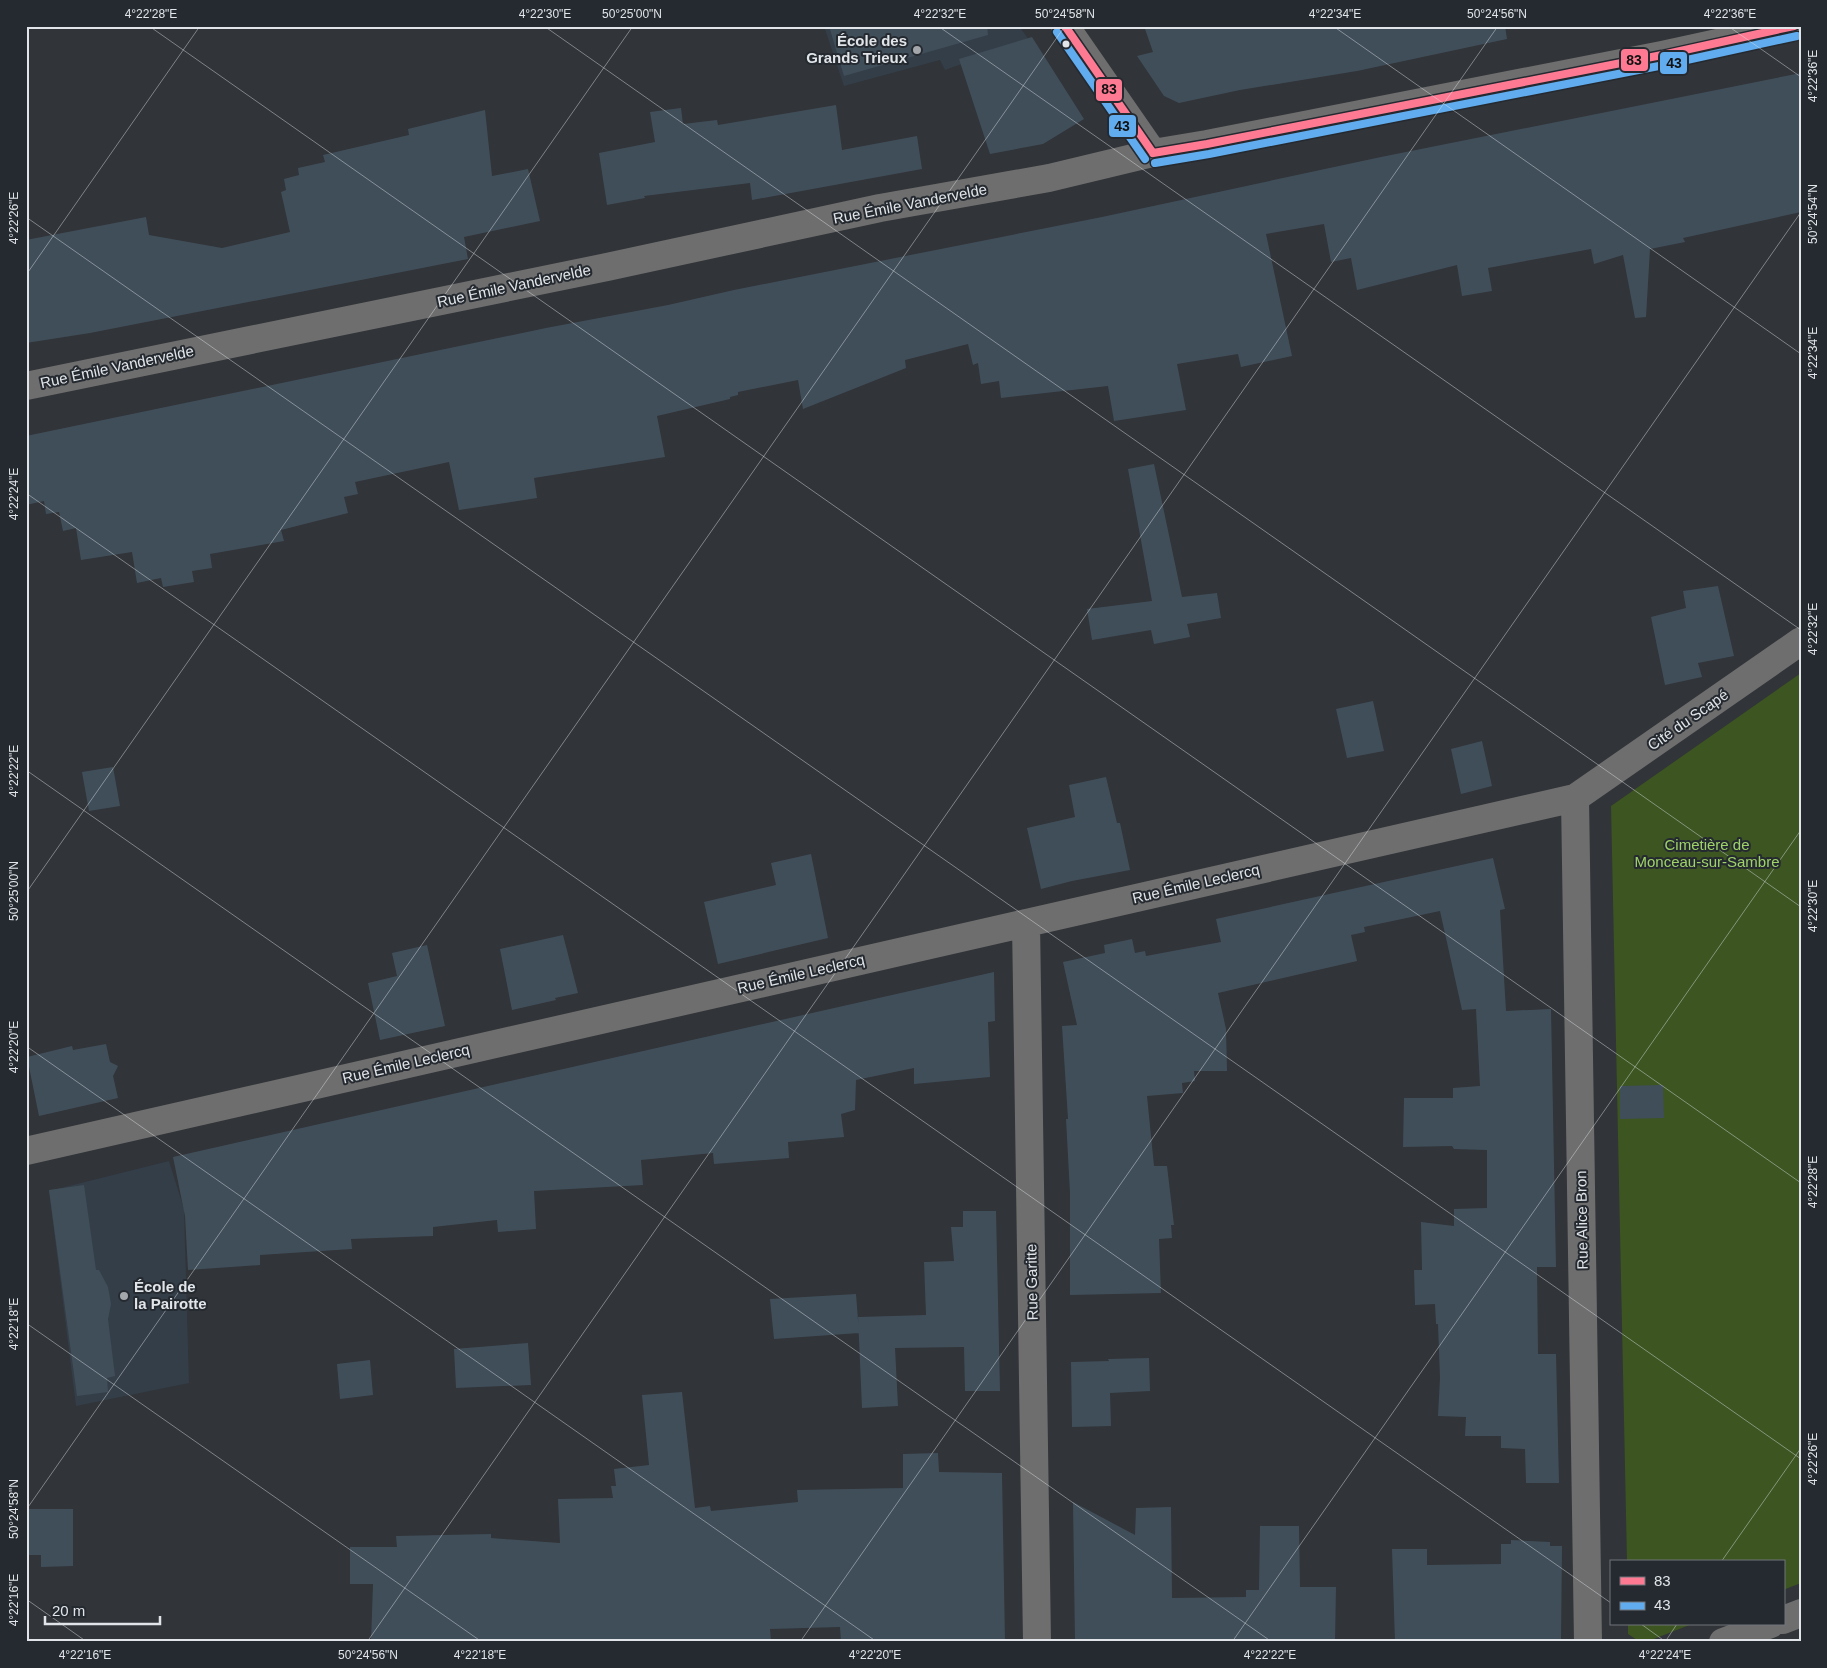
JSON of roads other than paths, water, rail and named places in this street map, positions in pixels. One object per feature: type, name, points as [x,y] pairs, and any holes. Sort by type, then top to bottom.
[{"type":"street","points":[[1065,26],[1153,152]]},
{"type":"street","name":"Rue Émile Vandervelde","points":[[26,386],[607,267],[880,208],[1049,178],[1153,152],[1206,144],[1642,59],[1795,26]]},
{"type":"street","name":"Cité du Scapé","points":[[1575,798],[1801,641]]},
{"type":"street","name":"Rue Émile Leclercq","points":[[26,1151],[1575,798]]},
{"type":"street","name":"Rue Alice Bron","points":[[1575,798],[1588,1642]]},
{"type":"street","name":"Rue Garitte","points":[[1026,923],[1038,1642]]},
{"type":"street","points":[[1784,1620],[1801,1613]]},
{"type":"street","points":[[1723,1642],[1766,1626]]},
{"type":"place","name":"École des Grands Trieux","points":[[917,50]]},
{"type":"place","name":"École de la Pairotte","points":[[124,1296]]},
{"type":"park label","name":"Cimetière de Monceau-sur-Sambre","points":[[1707,854]]}]
